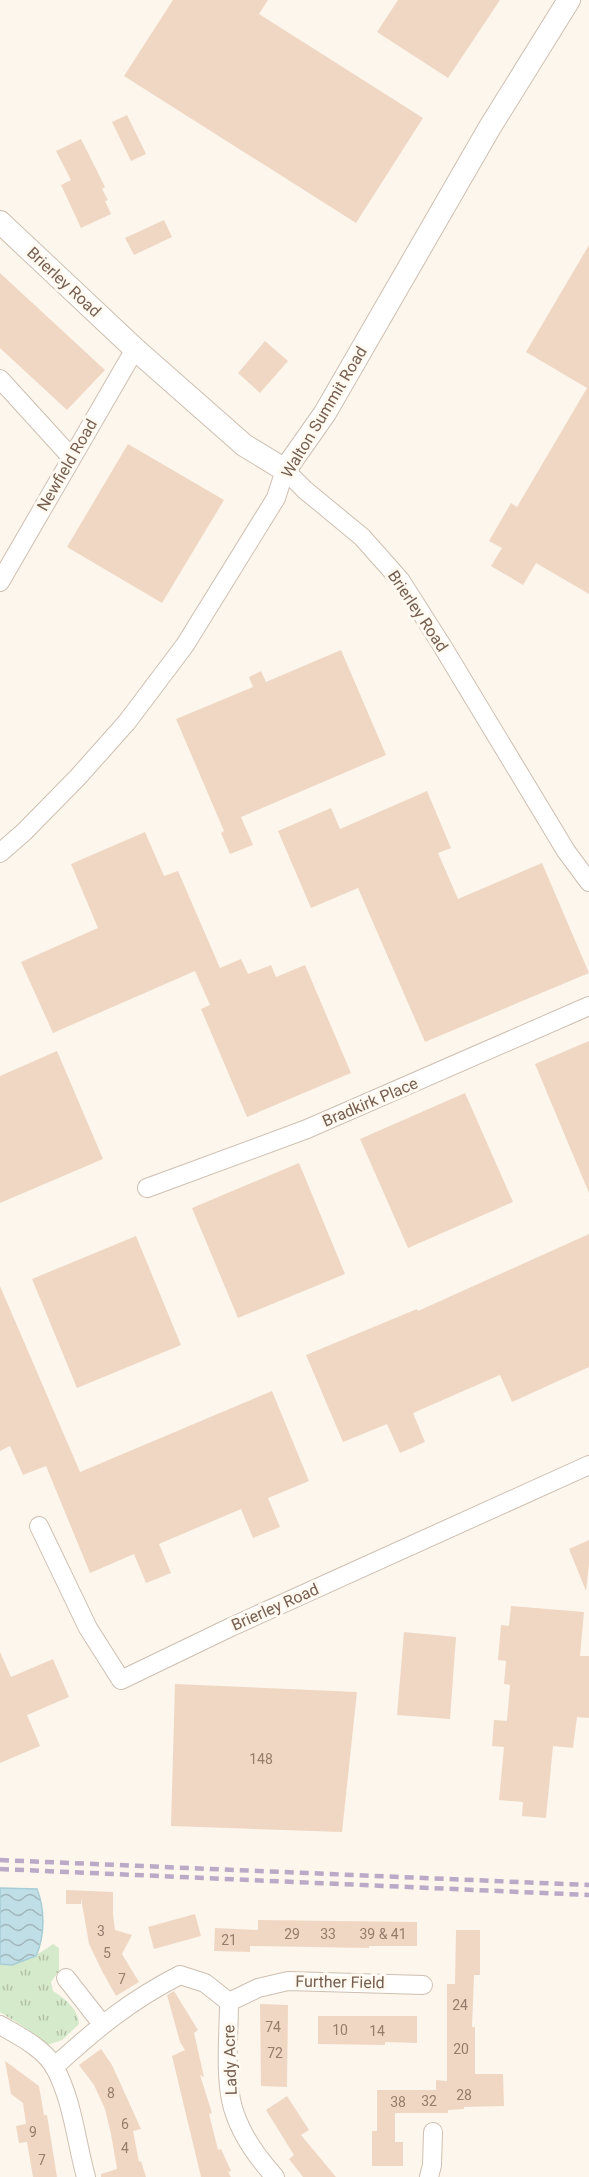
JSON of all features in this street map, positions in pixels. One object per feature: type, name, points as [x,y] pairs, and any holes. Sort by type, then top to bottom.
[{"type":"street","name":"Walton Summit Road","points":[[0,854],[78,777],[127,722],[185,645],[276,498],[285,470],[325,413],[490,127],[569,0]]},
{"type":"street","name":"Brierley Road","points":[[0,222],[135,349],[244,445],[285,470],[305,490],[362,537],[400,581],[441,644],[566,851],[589,882]]},
{"type":"street","name":"Newfield Road","points":[[0,582],[135,349]]},
{"type":"street","points":[[0,379],[71,457]]},
{"type":"street","name":"Bradkirk Place","points":[[147,1188],[307,1129],[589,1006]]},
{"type":"street","name":"Brierley Road","points":[[39,1526],[88,1628],[121,1680],[231,1627],[589,1465]]},
{"type":"street","points":[[54,2067],[102,2024],[147,1992],[180,1975],[205,1983],[229,2001]]},
{"type":"street","points":[[66,1978],[102,2024]]},
{"type":"street","name":"Further Field","points":[[229,2001],[258,1989],[288,1981],[423,1985]]},
{"type":"street","name":"Lady Acre","points":[[229,2001],[231,2101],[241,2128],[275,2177]]},
{"type":"street","points":[[0,2025],[30,2043],[54,2067],[74,2118],[86,2177]]},
{"type":"street","points":[[429,2177],[432,2165],[433,2132]]},
{"type":"green space","points":[[53,1944],[59,1948],[59,1971],[51,1982],[53,1991],[73,2009],[79,2024],[62,2040],[47,2045],[0,2012],[0,1964],[28,1959]]},
{"type":"water","points":[[0,1888],[37,1889],[41,1905],[43,1922],[36,1956],[12,1965],[0,1964]]},
{"type":"building","points":[[173,0],[268,0],[259,14],[423,118],[356,223],[124,76]]},
{"type":"building","points":[[398,0],[500,0],[448,78],[377,32]]},
{"type":"building","points":[[127,115],[146,154],[131,161],[112,122]]},
{"type":"building","points":[[81,139],[105,187],[102,189],[108,200],[105,201],[111,214],[81,228],[61,185],[71,180],[56,151]]},
{"type":"building","points":[[164,220],[172,237],[134,255],[125,238]]},
{"type":"building","points":[[589,245],[589,594],[536,563],[523,585],[491,566],[502,548],[489,541],[511,503],[517,507],[587,388],[526,352]]},
{"type":"building","points":[[0,273],[105,370],[67,410],[0,348]]},
{"type":"building","points":[[265,341],[288,361],[260,393],[238,373]]},
{"type":"building","points":[[128,444],[224,500],[162,603],[67,547]]},
{"type":"building","points":[[341,650],[386,755],[241,817],[253,845],[230,854],[221,833],[224,831],[176,719],[253,687],[249,677],[261,671],[266,682]]},
{"type":"building","points":[[427,791],[451,848],[438,853],[458,899],[542,863],[589,973],[425,1042],[358,888],[311,908],[278,831],[331,808],[340,829]]},
{"type":"building","points":[[145,832],[164,876],[178,871],[220,968],[241,959],[248,974],[271,965],[276,977],[305,965],[351,1073],[247,1117],[201,1009],[210,1005],[195,971],[53,1033],[21,962],[98,928],[71,864]]},
{"type":"building","points":[[589,1041],[589,1193],[535,1064]]},
{"type":"building","points":[[57,1051],[103,1159],[0,1203],[0,1076]]},
{"type":"building","points":[[465,1093],[513,1202],[408,1248],[360,1139]]},
{"type":"building","points":[[299,1163],[345,1274],[238,1318],[192,1208]]},
{"type":"building","points":[[589,1234],[589,1367],[512,1402],[500,1375],[413,1413],[425,1442],[400,1453],[387,1424],[343,1442],[306,1355],[417,1309],[418,1311]]},
{"type":"building","points":[[136,1236],[181,1345],[77,1388],[32,1279]]},
{"type":"building","points":[[0,1286],[80,1472],[272,1391],[309,1481],[268,1498],[280,1527],[253,1538],[241,1509],[159,1544],[171,1573],[146,1583],[134,1554],[90,1573],[46,1466],[23,1475],[10,1446],[0,1451]]},
{"type":"building","points":[[589,1540],[589,1564],[586,1591],[569,1549]]},
{"type":"building","points":[[511,1606],[584,1612],[580,1656],[589,1656],[589,1718],[577,1717],[573,1748],[553,1746],[546,1818],[522,1816],[523,1802],[499,1800],[504,1747],[492,1746],[494,1720],[507,1721],[510,1685],[504,1684],[506,1661],[498,1660],[501,1625],[509,1626]]},
{"type":"building","points":[[404,1632],[456,1637],[450,1719],[397,1715]]},
{"type":"building","points":[[0,1652],[11,1677],[53,1659],[69,1697],[27,1715],[40,1746],[0,1763]]},
{"type":"building","points":[[175,1684],[357,1692],[342,1832],[171,1826]]},
{"type":"building","points":[[66,1890],[113,1892],[115,1930],[132,1935],[122,1954],[139,1982],[116,1996],[89,1944],[81,1898],[81,1904],[66,1904]]},
{"type":"building","points":[[195,1914],[201,1936],[154,1949],[148,1927]]},
{"type":"building","points":[[258,1920],[417,1922],[417,1946],[369,1946],[369,1948],[250,1946],[250,1952],[214,1951],[215,1928],[258,1930]]},
{"type":"building","points":[[456,1930],[480,1930],[480,1975],[474,1975],[472,2027],[475,2027],[475,2074],[503,2074],[504,2106],[464,2107],[464,2109],[448,2110],[448,2113],[395,2113],[395,2142],[403,2142],[403,2166],[372,2166],[372,2131],[377,2131],[377,2090],[436,2090],[436,2080],[447,2081],[447,1984],[455,1984]]},
{"type":"building","points":[[174,1991],[198,2030],[194,2033],[204,2077],[200,2075],[212,2113],[209,2114],[218,2150],[221,2149],[231,2171],[228,2172],[231,2177],[201,2177],[172,2056],[185,2050],[180,2042],[167,1995]]},
{"type":"building","points":[[260,2004],[288,2005],[287,2087],[261,2086]]},
{"type":"building","points":[[318,2016],[417,2016],[417,2043],[318,2044]]},
{"type":"building","points":[[101,2049],[112,2065],[141,2129],[133,2131],[139,2162],[141,2161],[146,2177],[101,2177],[101,2174],[117,2169],[111,2134],[105,2109],[94,2085],[79,2065]]},
{"type":"building","points":[[5,2061],[39,2086],[44,2115],[47,2115],[57,2177],[33,2177],[27,2142],[19,2143],[16,2126],[26,2124],[23,2103],[11,2094]]},
{"type":"building","points":[[287,2096],[309,2130],[301,2135],[336,2177],[303,2177],[289,2159],[294,2155],[266,2110]]},
{"type":"railway","points":[[0,1860],[589,1885]]},
{"type":"railway","points":[[0,1869],[589,1895]]}]
